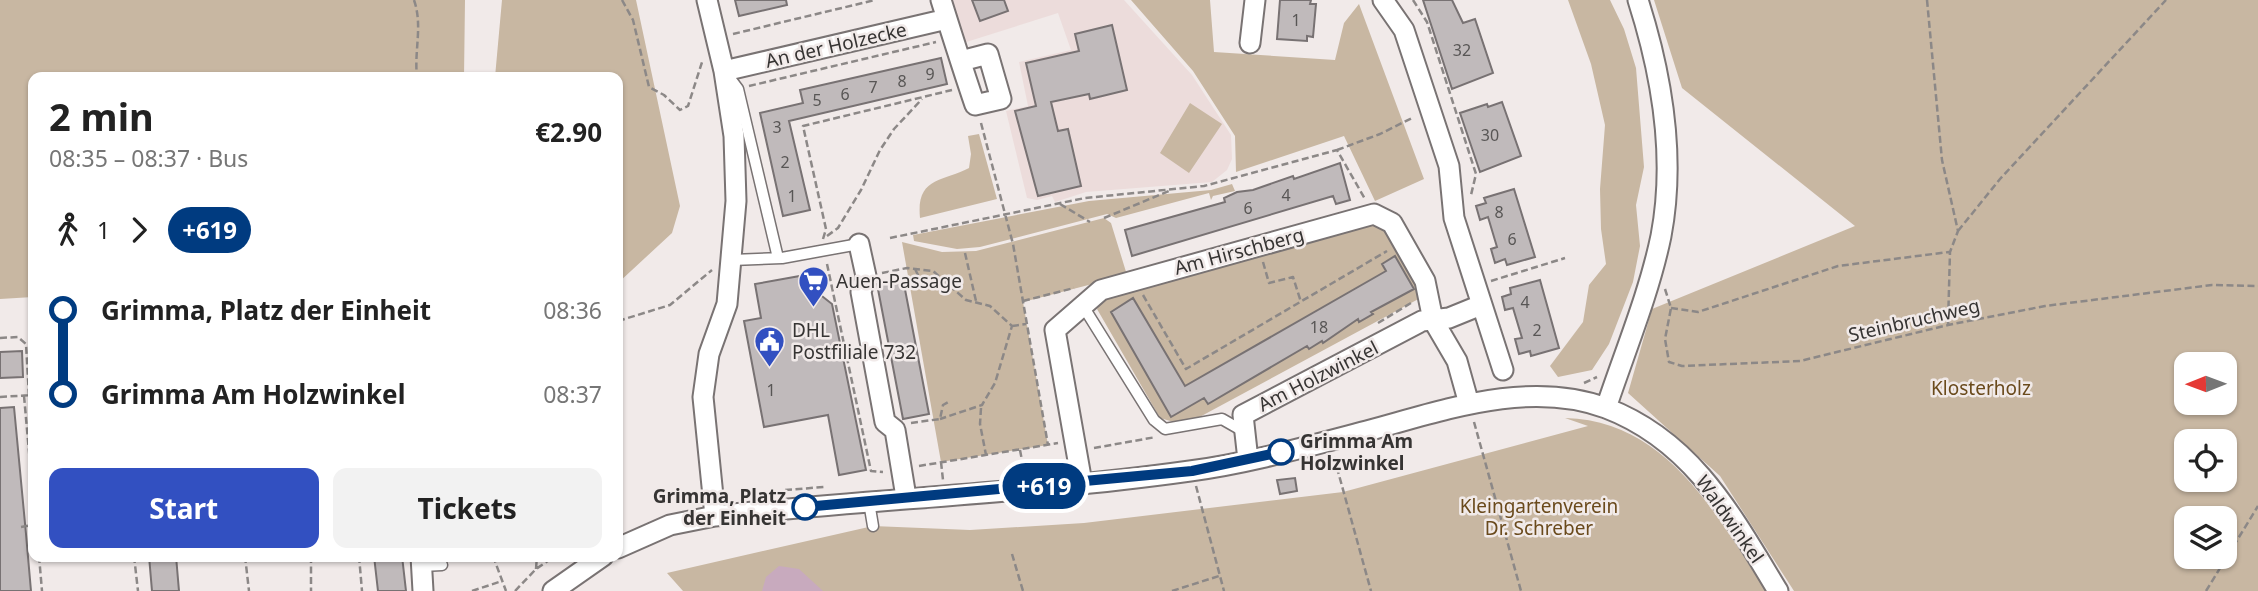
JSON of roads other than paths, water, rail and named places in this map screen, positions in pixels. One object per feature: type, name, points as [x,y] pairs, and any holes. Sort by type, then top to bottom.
[{"type":"street","points":[[707,0],[724,71],[734,136],[736,201],[727,304],[709,354],[703,397],[715,516]]},
{"type":"street","points":[[941,0],[975,104],[1001,99],[988,54],[961,61]]},
{"type":"street","points":[[1250,43],[1255,0]]},
{"type":"street","points":[[1383,0],[1404,30],[1449,166],[1454,218],[1503,370]]},
{"type":"street","points":[[623,546],[670,526],[715,516],[1192,471],[1248,460],[1469,404],[1509,398],[1554,398],[1606,408],[1661,236],[1666,194],[1665,121],[1655,55],[1637,0]]},
{"type":"street","name":"An der Holzecke","points":[[724,71],[947,19]]},
{"type":"street","name":"Am Hirschberg","points":[[1082,483],[1055,330],[1101,290],[1374,214],[1385,217],[1405,241],[1425,281],[1433,320]]},
{"type":"street","points":[[859,244],[866,276],[861,292],[885,422],[895,430],[893,472],[906,497]]},
{"type":"street","points":[[1469,404],[1457,361],[1433,320],[1449,318],[1481,305]]},
{"type":"street","name":"Am Holzwinkel","points":[[1248,460],[1243,415],[1422,321],[1433,320]]},
{"type":"street","name":"Waldwinkel","points":[[1606,408],[1650,432],[1685,458],[1712,486],[1778,591]]},
{"type":"street","points":[[421,562],[422,591]]},
{"type":"street","points":[[553,591],[593,562]]},
{"type":"lane","points":[[724,71],[738,89],[778,258]]},
{"type":"lane","points":[[732,260],[778,258],[859,244]]},
{"type":"lane","points":[[1083,306],[1154,420],[1165,429],[1222,419],[1243,432]]},
{"type":"lane","points":[[869,501],[873,526]]},
{"type":"lane","points":[[426,562],[442,565]]},
{"type":"place","name":"Auen-Passage","points":[[813,308]]},
{"type":"place","name":"DHL Postfiliale 732","points":[[769,368]]},
{"type":"place","name":"Grimma Am Holzwinkel","points":[[1281,452]]},
{"type":"place","name":"Grimma, Platz der Einheit","points":[[805,507]]},
{"type":"park label","name":"Klosterholz","points":[[1981,388]]},
{"type":"park label","name":"Kleingartenverein Dr. Schreber","points":[[1539,517]]}]
